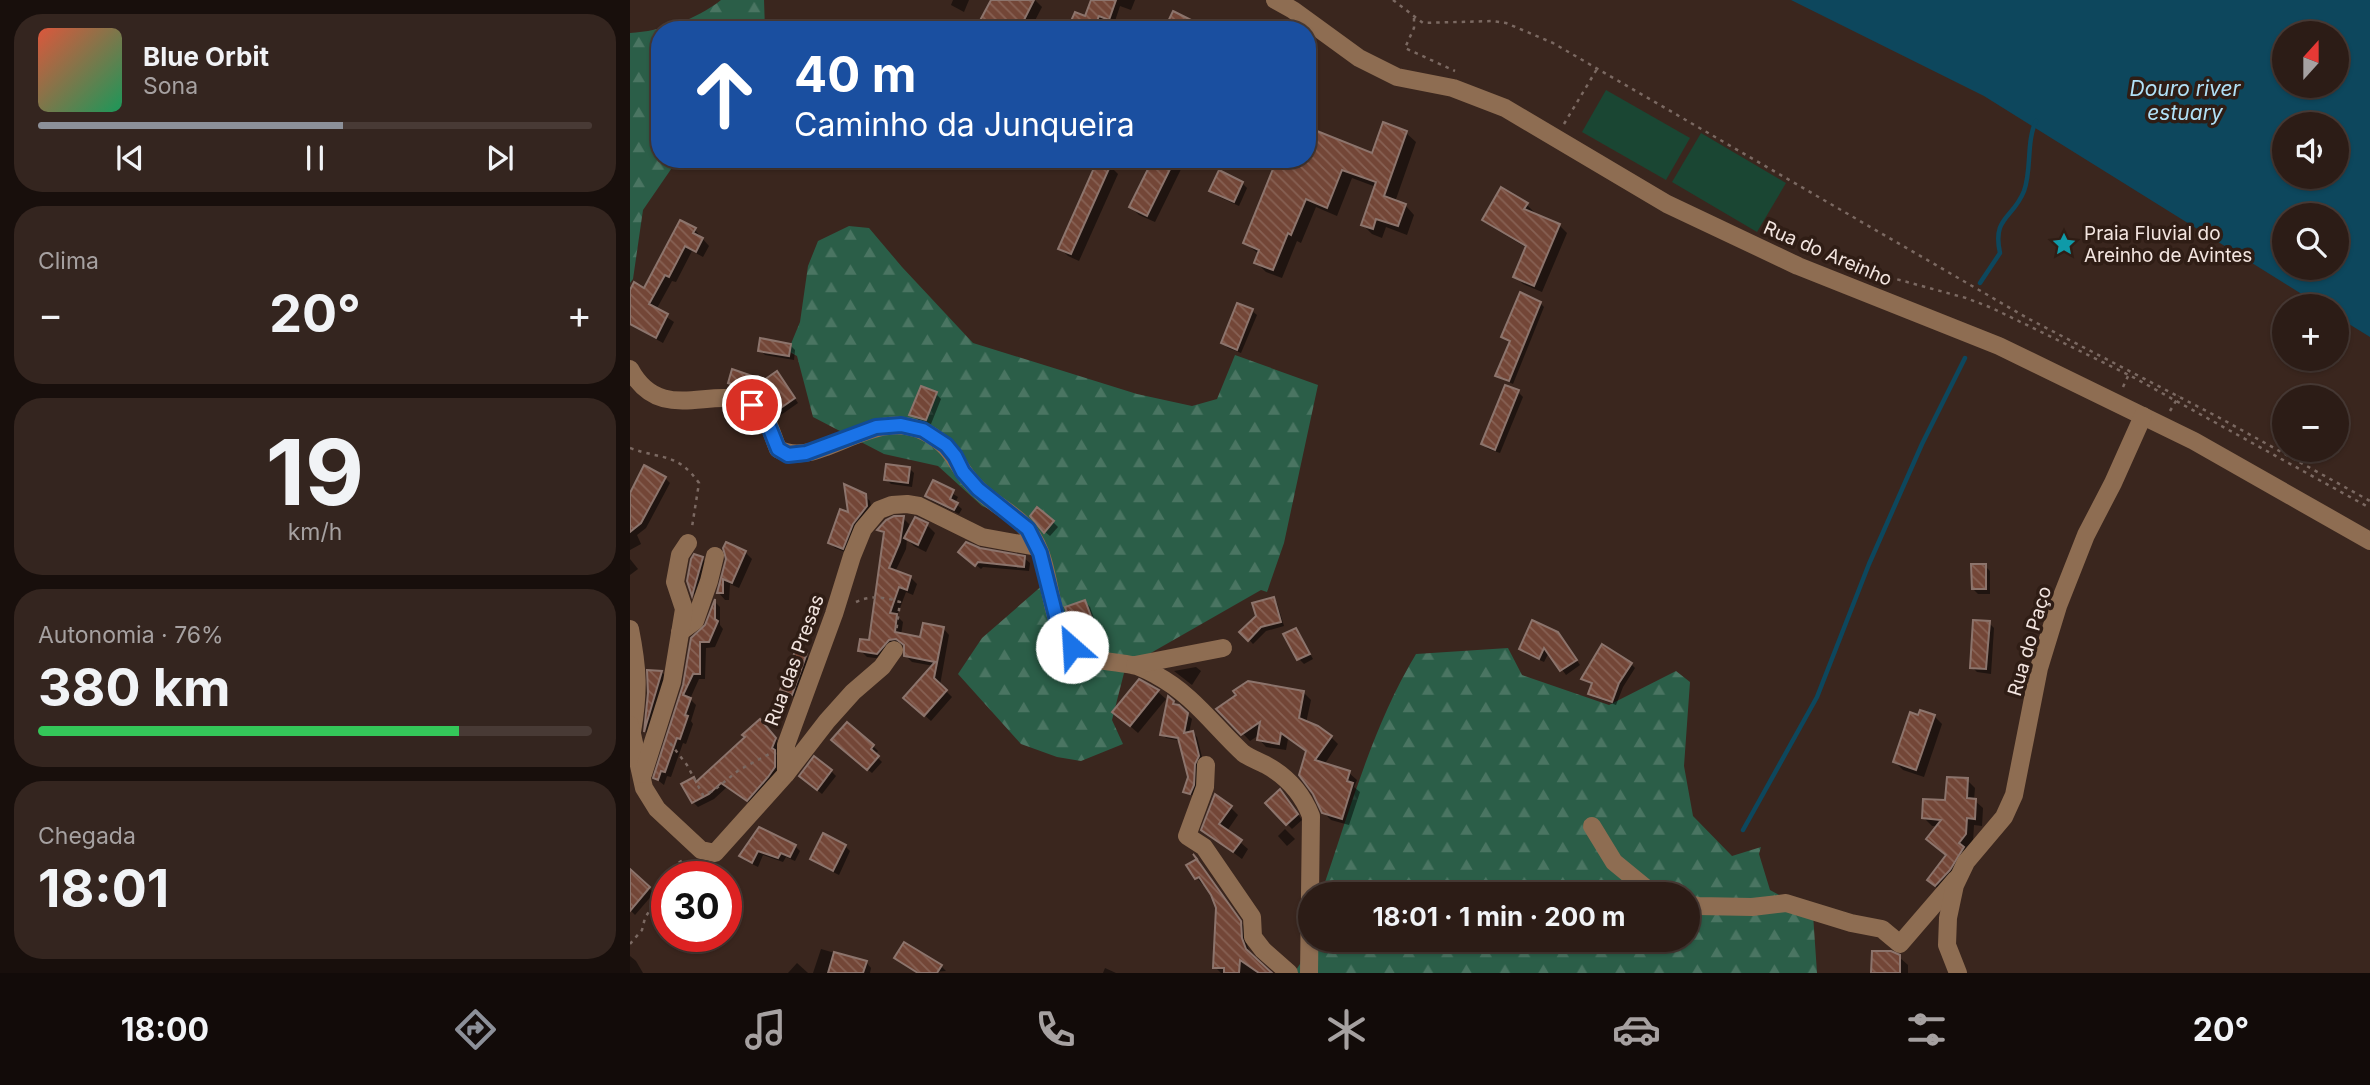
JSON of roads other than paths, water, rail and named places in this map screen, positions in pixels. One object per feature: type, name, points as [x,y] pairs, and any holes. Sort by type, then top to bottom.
[{"type":"street","name":"Rua do Areinho","points":[[1275,0],[1305,21]]},
{"type":"street","name":"Rua do Areinho","points":[[1316,28],[1359,58],[1396,77],[1453,88],[1505,108],[1667,204],[1798,266],[1999,346],[2194,440],[2370,541]]},
{"type":"street","points":[[630,369],[644,389],[660,398],[682,402],[734,397],[752,405],[766,419],[778,449],[788,455],[806,453],[876,427],[901,425],[923,430],[946,445],[963,472],[978,489],[1028,529],[1037,547],[1059,628],[1072,647],[1091,658],[1135,665],[1157,675],[1205,711],[1245,755],[1268,766],[1290,782],[1306,801],[1311,816],[1309,973]]},
{"type":"street","name":"Rua do Paço","points":[[1958,973],[1947,945],[1948,918],[1955,885],[1966,862],[2004,817],[2014,794],[2039,668],[2057,606],[2086,535],[2143,416]]},
{"type":"street","name":"Rua das Presas","points":[[786,774],[786,744],[863,529],[879,510],[892,505],[919,506],[982,537],[1037,547]]},
{"type":"street","points":[[642,778],[673,682],[684,609],[676,582],[680,555],[688,544]]},
{"type":"street","points":[[680,632],[695,621],[715,556]]},
{"type":"street","points":[[630,629],[638,666],[638,698],[631,729],[645,788],[657,809],[701,850],[715,853],[786,774],[827,721],[853,692],[882,667],[894,650]]},
{"type":"street","points":[[1135,665],[1223,648]]},
{"type":"street","points":[[1206,765],[1205,787],[1187,836],[1204,847],[1252,917],[1253,937],[1262,950],[1289,973]]},
{"type":"street","points":[[1592,826],[1614,862],[1638,882]]},
{"type":"street","name":"Rua do Paço","points":[[1700,906],[1752,907],[1786,903],[1851,923],[1882,929],[1900,944],[1960,874]]},
{"type":"water","name":"Douro river estuary","points":[[1791,0],[2370,0],[2370,337],[2349,324],[2349,294],[2302,294],[2279,280],[2349,280],[2349,203],[2272,203],[2272,275],[1984,96]]},
{"type":"waterway","points":[[1980,283],[2000,253],[1998,241],[2001,225],[2024,191],[2036,121]]},
{"type":"waterway","points":[[1743,830],[1817,697],[1869,564],[1922,444],[1965,358]]},
{"type":"place","name":"Praia Fluvial do Areinho de Avintes","points":[[2064,244]]}]
